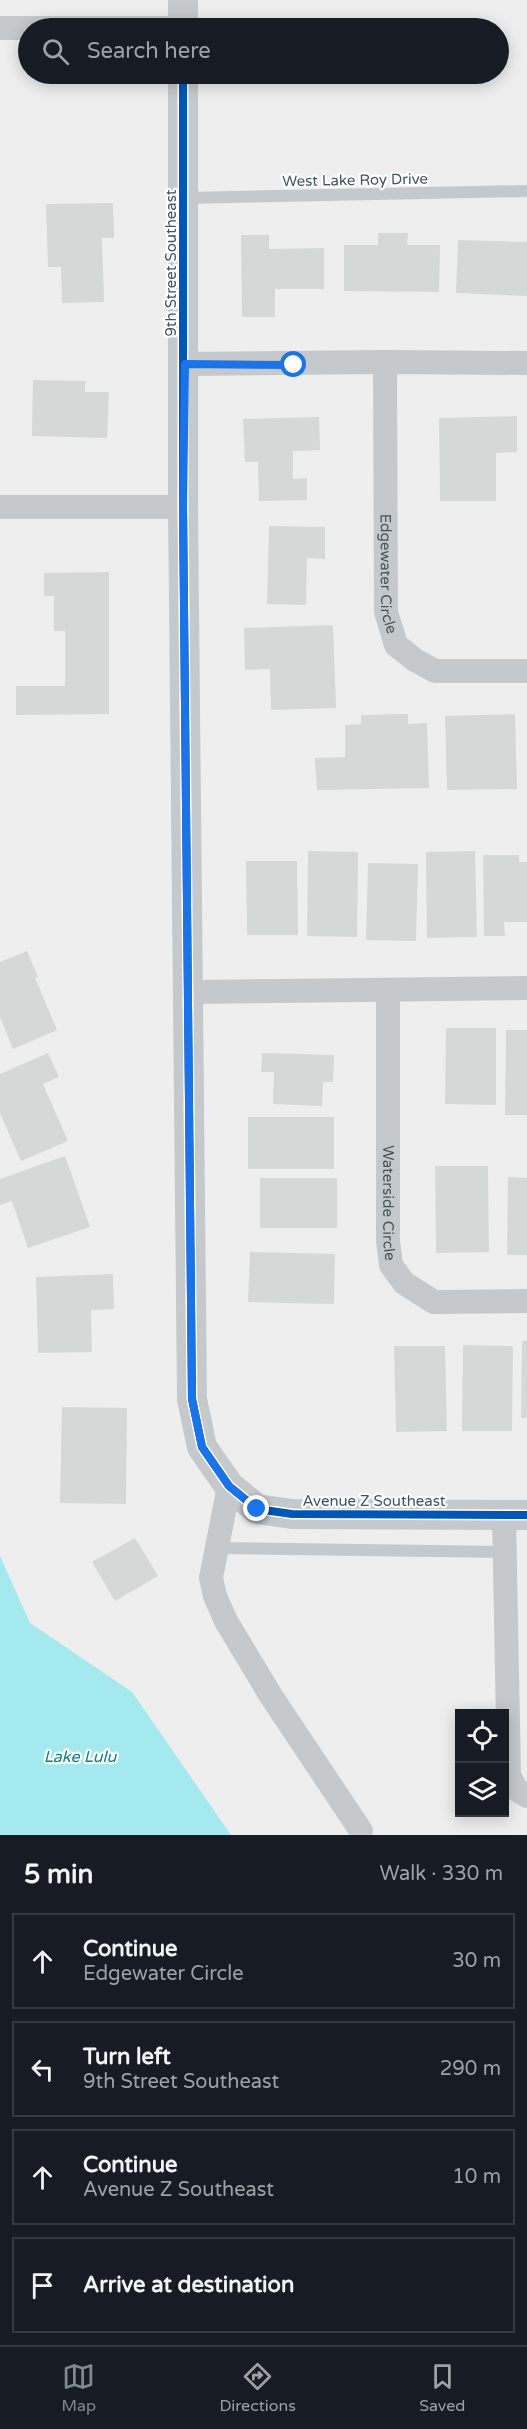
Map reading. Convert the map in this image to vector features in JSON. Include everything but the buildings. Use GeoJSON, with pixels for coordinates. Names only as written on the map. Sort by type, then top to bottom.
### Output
{"type":"FeatureCollection","features":[{"type":"Feature","properties":{"kind":"street"},"geometry":{"type":"LineString","coordinates":[[183,0],[183,18]]}},
{"type":"Feature","properties":{"kind":"street"},"geometry":{"type":"LineString","coordinates":[[0,28],[18,28]]}},
{"type":"Feature","properties":{"kind":"street","name":"9th Street Southeast"},"geometry":{"type":"LineString","coordinates":[[183,84],[185,364],[183,507],[192,1399],[202,1447],[229,1486]]}},
{"type":"Feature","properties":{"kind":"street","name":"Edgewater Circle"},"geometry":{"type":"LineString","coordinates":[[385,362],[386,612],[396,645],[415,660],[435,671],[527,671]]}},
{"type":"Feature","properties":{"kind":"street"},"geometry":{"type":"LineString","coordinates":[[185,364],[527,363]]}},
{"type":"Feature","properties":{"kind":"street"},"geometry":{"type":"LineString","coordinates":[[0,507],[183,507]]}},
{"type":"Feature","properties":{"kind":"street"},"geometry":{"type":"LineString","coordinates":[[189,992],[527,988]]}},
{"type":"Feature","properties":{"kind":"street","name":"Waterside Circle"},"geometry":{"type":"LineString","coordinates":[[388,990],[388,1241],[391,1265],[404,1283],[434,1302],[527,1301]]}},
{"type":"Feature","properties":{"kind":"street"},"geometry":{"type":"LineString","coordinates":[[229,1486],[211,1578],[226,1621],[271,1696],[361,1831]]}},
{"type":"Feature","properties":{"kind":"street","name":"Avenue Z Southeast"},"geometry":{"type":"LineString","coordinates":[[229,1486],[257,1509],[292,1514],[516,1515]]}},
{"type":"Feature","properties":{"kind":"street"},"geometry":{"type":"LineString","coordinates":[[516,1515],[505,1552],[509,1776],[517,1790],[527,1796]]}},
{"type":"Feature","properties":{"kind":"lane","name":"West Lake Roy Drive"},"geometry":{"type":"LineString","coordinates":[[184,198],[527,191]]}},
{"type":"Feature","properties":{"kind":"lane"},"geometry":{"type":"LineString","coordinates":[[217,1548],[505,1552]]}},
{"type":"Feature","properties":{"kind":"water","name":"Lake Lulu"},"geometry":{"type":"Polygon","coordinates":[[[0,1556],[30,1623],[132,1692],[231,1835],[0,1835],[0,1556]]]}},
{"type":"Feature","properties":{"kind":"cycle path"},"geometry":{"type":"LineString","coordinates":[[183,84],[183,507],[192,1399],[202,1447],[229,1486],[257,1509],[292,1514],[527,1515]]}},
{"type":"Feature","properties":{"kind":"route"},"geometry":{"type":"LineString","coordinates":[[257,1509],[229,1486],[202,1447],[192,1399],[183,507],[185,364],[294,365]]}}]}
